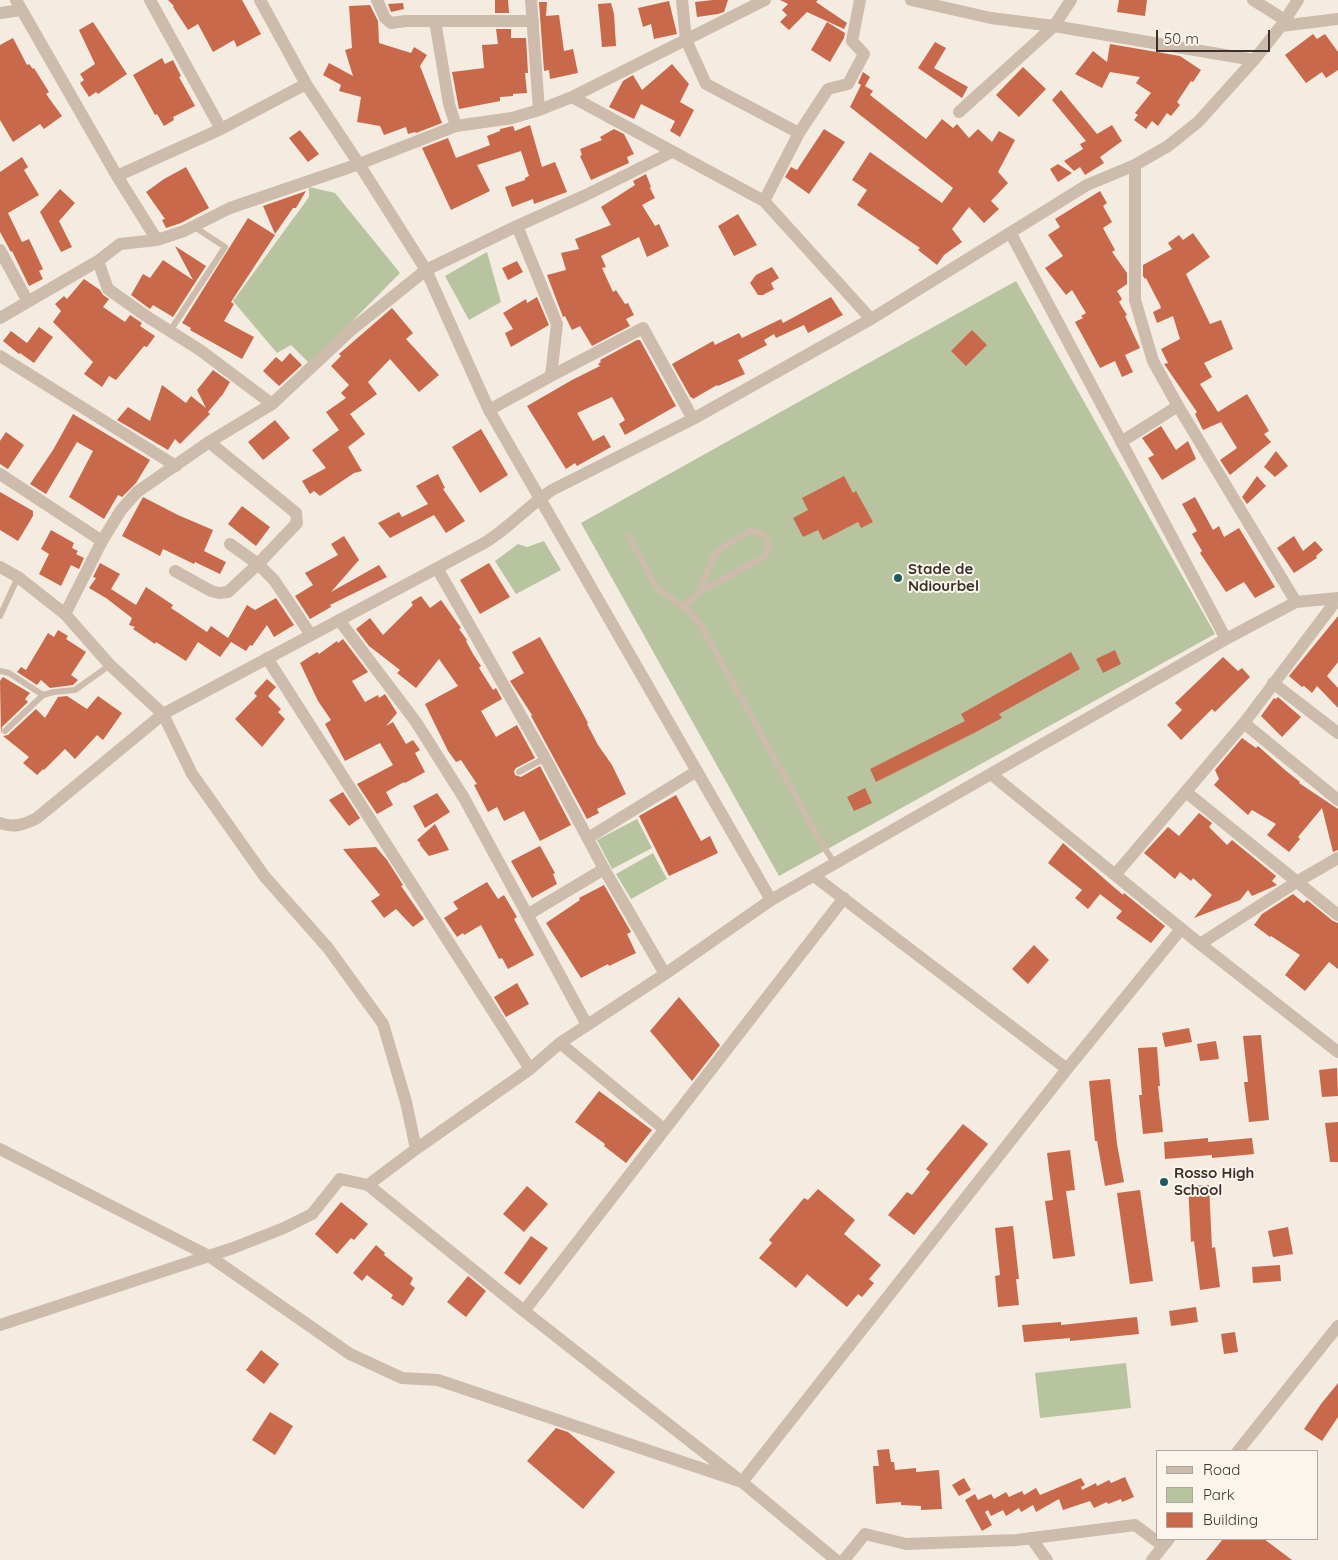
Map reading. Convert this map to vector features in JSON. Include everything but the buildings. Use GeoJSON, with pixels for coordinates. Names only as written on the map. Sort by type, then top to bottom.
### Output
{"type":"FeatureCollection","features":[{"type":"Feature","properties":{"kind":"street"},"geometry":{"type":"LineString","coordinates":[[150,0],[221,129]]}},
{"type":"Feature","properties":{"kind":"street"},"geometry":{"type":"LineString","coordinates":[[260,0],[306,84],[426,270],[489,410],[771,900]]}},
{"type":"Feature","properties":{"kind":"street"},"geometry":{"type":"LineString","coordinates":[[377,0],[385,18],[391,23],[406,21],[533,21]]}},
{"type":"Feature","properties":{"kind":"street"},"geometry":{"type":"LineString","coordinates":[[531,0],[539,110]]}},
{"type":"Feature","properties":{"kind":"street"},"geometry":{"type":"LineString","coordinates":[[682,0],[686,40],[706,84],[799,133]]}},
{"type":"Feature","properties":{"kind":"street"},"geometry":{"type":"LineString","coordinates":[[0,318],[98,261],[120,244],[157,240],[193,226],[230,208],[359,164],[456,126],[512,118],[539,110],[572,97],[765,0]]}},
{"type":"Feature","properties":{"kind":"street"},"geometry":{"type":"LineString","coordinates":[[764,201],[799,133],[828,89],[848,84],[864,54],[852,40],[860,0]]}},
{"type":"Feature","properties":{"kind":"street"},"geometry":{"type":"LineString","coordinates":[[911,0],[991,18],[1054,26],[1254,60]]}},
{"type":"Feature","properties":{"kind":"street"},"geometry":{"type":"LineString","coordinates":[[960,112],[1054,26],[1071,0]]}},
{"type":"Feature","properties":{"kind":"street"},"geometry":{"type":"LineString","coordinates":[[1253,0],[1283,23],[1338,19]]}},
{"type":"Feature","properties":{"kind":"street"},"geometry":{"type":"LineString","coordinates":[[0,823],[14,826],[26,824],[37,818],[163,714],[499,533],[539,499],[565,483],[693,419],[871,319],[1011,234],[1087,185],[1136,165],[1168,146],[1198,122],[1254,60],[1283,23],[1298,0]]}},
{"type":"Feature","properties":{"kind":"street"},"geometry":{"type":"LineString","coordinates":[[0,13],[18,5],[117,176],[157,240]]}},
{"type":"Feature","properties":{"kind":"street"},"geometry":{"type":"LineString","coordinates":[[435,21],[449,104],[456,126]]}},
{"type":"Feature","properties":{"kind":"street"},"geometry":{"type":"LineString","coordinates":[[117,176],[221,129],[306,84]]}},
{"type":"Feature","properties":{"kind":"street"},"geometry":{"type":"LineString","coordinates":[[572,97],[764,201],[871,319]]}},
{"type":"Feature","properties":{"kind":"street"},"geometry":{"type":"LineString","coordinates":[[65,614],[102,541],[121,510],[137,492],[210,442],[272,404],[350,331],[426,270],[586,195],[672,152]]}},
{"type":"Feature","properties":{"kind":"street"},"geometry":{"type":"LineString","coordinates":[[1136,165],[1135,300],[1153,361],[1296,602]]}},
{"type":"Feature","properties":{"kind":"street"},"geometry":{"type":"LineString","coordinates":[[517,226],[557,324],[551,376]]}},
{"type":"Feature","properties":{"kind":"street"},"geometry":{"type":"LineString","coordinates":[[1011,234],[1226,639]]}},
{"type":"Feature","properties":{"kind":"street"},"geometry":{"type":"LineString","coordinates":[[0,250],[28,302]]}},
{"type":"Feature","properties":{"kind":"street"},"geometry":{"type":"LineString","coordinates":[[98,261],[108,289],[200,350],[272,404]]}},
{"type":"Feature","properties":{"kind":"street"},"geometry":{"type":"LineString","coordinates":[[489,410],[643,328],[693,419]]}},
{"type":"Feature","properties":{"kind":"street"},"geometry":{"type":"LineString","coordinates":[[0,356],[176,466]]}},
{"type":"Feature","properties":{"kind":"street"},"geometry":{"type":"LineString","coordinates":[[1121,442],[1178,406]]}},
{"type":"Feature","properties":{"kind":"street"},"geometry":{"type":"LineString","coordinates":[[174,571],[211,591],[224,593],[232,590],[296,525],[298,516],[294,511],[210,442]]}},
{"type":"Feature","properties":{"kind":"street"},"geometry":{"type":"LineString","coordinates":[[0,474],[102,541]]}},
{"type":"Feature","properties":{"kind":"street"},"geometry":{"type":"LineString","coordinates":[[230,544],[258,564],[274,580],[311,635]]}},
{"type":"Feature","properties":{"kind":"street"},"geometry":{"type":"LineString","coordinates":[[0,567],[18,577],[65,614],[110,665],[163,714],[192,774],[265,877],[328,948],[382,1024],[406,1102],[416,1149]]}},
{"type":"Feature","properties":{"kind":"street"},"geometry":{"type":"LineString","coordinates":[[437,568],[545,758],[604,869],[665,974]]}},
{"type":"Feature","properties":{"kind":"street"},"geometry":{"type":"LineString","coordinates":[[368,1185],[530,1069],[560,1043],[665,974],[771,900],[1226,639],[1296,602],[1338,598],[1244,723],[1115,875]]}},
{"type":"Feature","properties":{"kind":"street"},"geometry":{"type":"LineString","coordinates":[[339,620],[416,722],[464,798],[587,1025]]}},
{"type":"Feature","properties":{"kind":"street"},"geometry":{"type":"LineString","coordinates":[[267,658],[530,1069]]}},
{"type":"Feature","properties":{"kind":"street"},"geometry":{"type":"LineString","coordinates":[[1273,683],[1338,733]]}},
{"type":"Feature","properties":{"kind":"street"},"geometry":{"type":"LineString","coordinates":[[1244,723],[1338,800]]}},
{"type":"Feature","properties":{"kind":"street"},"geometry":{"type":"LineString","coordinates":[[588,838],[697,771]]}},
{"type":"Feature","properties":{"kind":"street"},"geometry":{"type":"LineString","coordinates":[[991,774],[1181,929],[1338,1052]]}},
{"type":"Feature","properties":{"kind":"street"},"geometry":{"type":"LineString","coordinates":[[1186,792],[1338,915]]}},
{"type":"Feature","properties":{"kind":"street"},"geometry":{"type":"LineString","coordinates":[[1200,944],[1298,881],[1338,858]]}},
{"type":"Feature","properties":{"kind":"street"},"geometry":{"type":"LineString","coordinates":[[527,915],[604,869]]}},
{"type":"Feature","properties":{"kind":"street"},"geometry":{"type":"LineString","coordinates":[[814,876],[1067,1069]]}},
{"type":"Feature","properties":{"kind":"street"},"geometry":{"type":"LineString","coordinates":[[524,1311],[844,898]]}},
{"type":"Feature","properties":{"kind":"street"},"geometry":{"type":"LineString","coordinates":[[742,1482],[1067,1069],[1181,929]]}},
{"type":"Feature","properties":{"kind":"street"},"geometry":{"type":"LineString","coordinates":[[560,1043],[664,1129]]}},
{"type":"Feature","properties":{"kind":"street"},"geometry":{"type":"LineString","coordinates":[[0,1149],[209,1256],[350,1354],[402,1378],[438,1380],[742,1482]]}},
{"type":"Feature","properties":{"kind":"street"},"geometry":{"type":"LineString","coordinates":[[0,1325],[209,1256],[284,1228],[312,1214],[340,1179],[368,1185],[524,1311],[742,1482],[836,1560]]}},
{"type":"Feature","properties":{"kind":"street"},"geometry":{"type":"LineString","coordinates":[[1239,1450],[1338,1326]]}},
{"type":"Feature","properties":{"kind":"street"},"geometry":{"type":"LineString","coordinates":[[844,1560],[865,1534],[906,1544],[1031,1538],[1135,1525],[1156,1537]]}},
{"type":"Feature","properties":{"kind":"street"},"geometry":{"type":"LineString","coordinates":[[1031,1538],[1047,1560]]}},
{"type":"Feature","properties":{"kind":"street"},"geometry":{"type":"LineString","coordinates":[[1152,1560],[1166,1542]]}},
{"type":"Feature","properties":{"kind":"lane"},"geometry":{"type":"LineString","coordinates":[[170,331],[224,246],[193,226]]}},
{"type":"Feature","properties":{"kind":"lane"},"geometry":{"type":"LineString","coordinates":[[684,607],[699,592],[764,557],[768,552],[769,545],[763,534],[757,531],[750,531],[718,551],[711,560],[699,592]]}},
{"type":"Feature","properties":{"kind":"lane"},"geometry":{"type":"LineString","coordinates":[[628,536],[658,588],[684,607],[700,624],[822,844],[835,864]]}},
{"type":"Feature","properties":{"kind":"lane"},"geometry":{"type":"LineString","coordinates":[[0,616],[18,577]]}},
{"type":"Feature","properties":{"kind":"lane"},"geometry":{"type":"LineString","coordinates":[[6,731],[43,695],[75,690],[110,665]]}},
{"type":"Feature","properties":{"kind":"lane"},"geometry":{"type":"LineString","coordinates":[[0,671],[9,672],[43,695]]}},
{"type":"Feature","properties":{"kind":"lane"},"geometry":{"type":"LineString","coordinates":[[519,772],[545,758]]}},
{"type":"Feature","properties":{"kind":"green space"},"geometry":{"type":"Polygon","coordinates":[[[309,187],[335,193],[400,273],[310,364],[291,345],[277,353],[233,301],[309,197],[309,187]]]}},
{"type":"Feature","properties":{"kind":"green space"},"geometry":{"type":"Polygon","coordinates":[[[487,252],[501,302],[469,320],[445,276],[487,252]]]}},
{"type":"Feature","properties":{"kind":"green space","name":"Stade de Ndiourbel"},"geometry":{"type":"Polygon","coordinates":[[[1016,281],[1215,634],[779,876],[581,523],[1016,281]]]}},
{"type":"Feature","properties":{"kind":"green space"},"geometry":{"type":"Polygon","coordinates":[[[544,541],[561,570],[516,594],[495,561],[518,544],[527,547],[544,541]]]}},
{"type":"Feature","properties":{"kind":"green space"},"geometry":{"type":"Polygon","coordinates":[[[637,819],[652,848],[612,869],[597,840],[637,819]]]}},
{"type":"Feature","properties":{"kind":"green space"},"geometry":{"type":"Polygon","coordinates":[[[653,853],[667,879],[631,899],[616,874],[653,853]]]}},
{"type":"Feature","properties":{"kind":"green space"},"geometry":{"type":"Polygon","coordinates":[[[1126,1363],[1131,1408],[1040,1418],[1035,1373],[1126,1363]]]}},
{"type":"Feature","properties":{"kind":"place","name":"Stade de Ndiourbel"},"geometry":{"type":"Point","coordinates":[898,578]}},
{"type":"Feature","properties":{"kind":"place","name":"Rosso High School"},"geometry":{"type":"Point","coordinates":[1164,1182]}}]}
